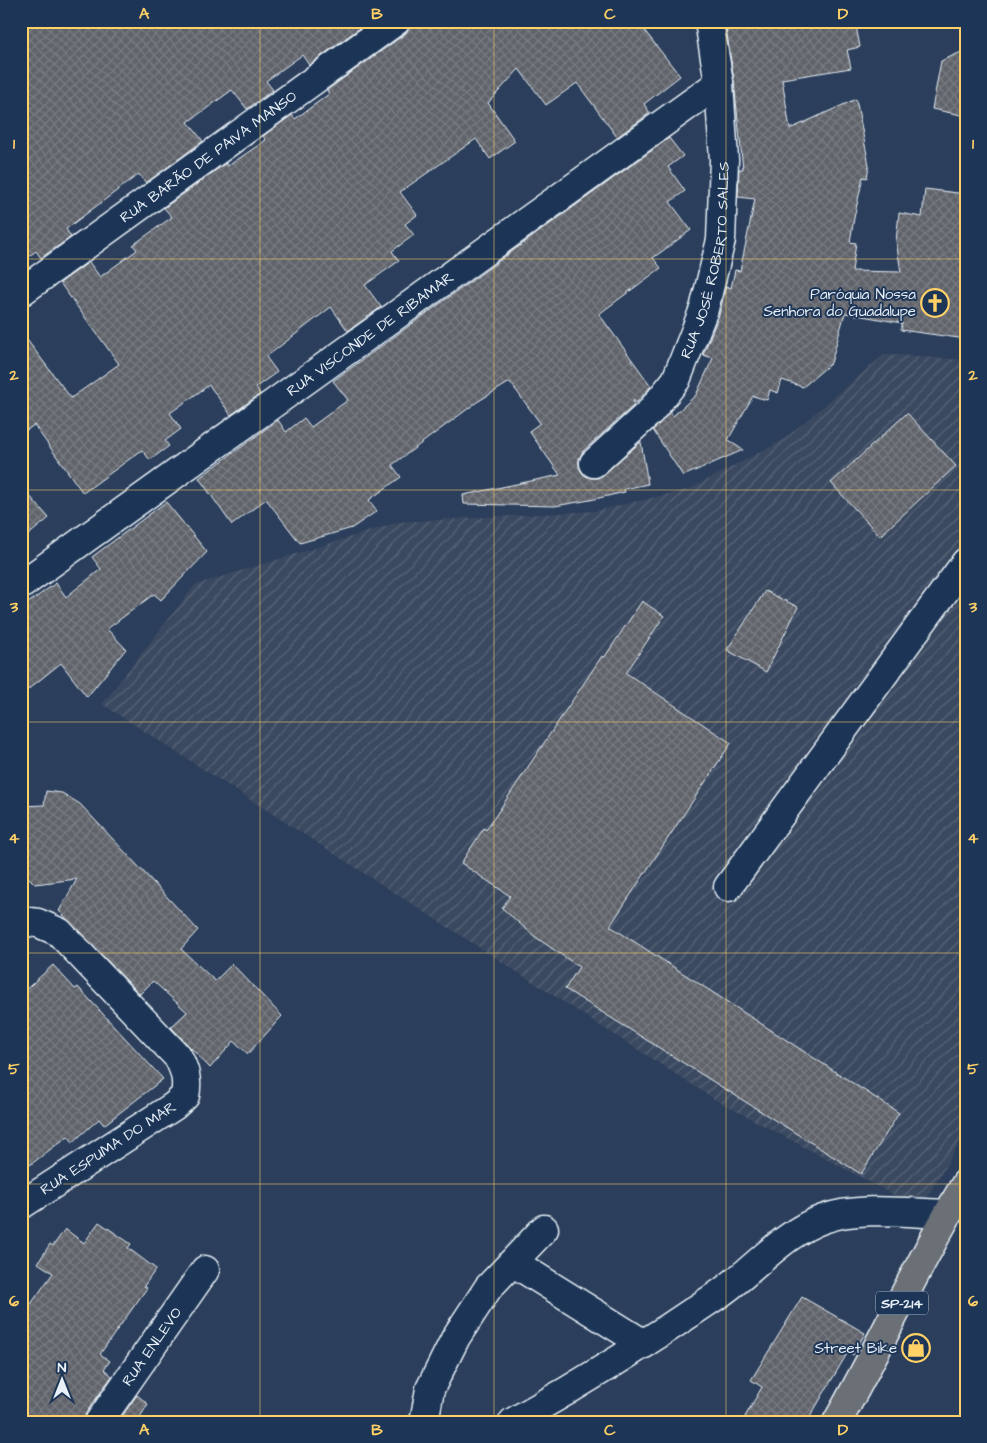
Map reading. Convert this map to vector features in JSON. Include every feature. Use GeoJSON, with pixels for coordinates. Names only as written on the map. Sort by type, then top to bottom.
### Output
{"type":"FeatureCollection","features":[{"type":"Feature","properties":{"kind":"main road","name":"SP-214"},"geometry":{"type":"LineString","coordinates":[[837,1422],[877,1351],[947,1214],[966,1183]]}},
{"type":"Feature","properties":{"kind":"street","name":"RUA BARÃO DE PAIVA MANSO"},"geometry":{"type":"LineString","coordinates":[[21,292],[396,21]]}},
{"type":"Feature","properties":{"kind":"street","name":"RUA JOSÉ ROBERTO SALES"},"geometry":{"type":"LineString","coordinates":[[594,463],[650,412],[676,380],[704,309],[721,240],[724,160],[719,83],[709,21]]}},
{"type":"Feature","properties":{"kind":"street","name":"RUA VISCONDE DE RIBAMAR"},"geometry":{"type":"LineString","coordinates":[[21,586],[719,83]]}},
{"type":"Feature","properties":{"kind":"street"},"geometry":{"type":"LineString","coordinates":[[728,887],[966,562]]}},
{"type":"Feature","properties":{"kind":"street","name":"RUA ESPUMA DO MAR"},"geometry":{"type":"LineString","coordinates":[[21,921],[38,923],[59,932],[178,1057],[185,1070],[185,1096],[174,1106],[21,1205]]}},
{"type":"Feature","properties":{"kind":"street"},"geometry":{"type":"LineString","coordinates":[[513,1422],[602,1372],[721,1293],[793,1236],[822,1219],[854,1212],[947,1214]]}},
{"type":"Feature","properties":{"kind":"street"},"geometry":{"type":"LineString","coordinates":[[424,1422],[430,1389],[456,1337],[488,1288],[514,1263],[544,1229]]}},
{"type":"Feature","properties":{"kind":"street"},"geometry":{"type":"LineString","coordinates":[[514,1263],[644,1344]]}},
{"type":"Feature","properties":{"kind":"street","name":"RUA ENLEVO"},"geometry":{"type":"LineString","coordinates":[[99,1422],[205,1270]]}},
{"type":"Feature","properties":{"kind":"shaded area"},"geometry":{"type":"Polygon","coordinates":[[[885,354],[966,360],[966,1132],[920,1209],[714,1099],[102,704],[195,585],[399,522],[595,511],[690,489],[783,440],[885,354]]]}},
{"type":"Feature","properties":{"kind":"building"},"geometry":{"type":"Polygon","coordinates":[[[21,21],[369,21],[309,65],[302,55],[266,81],[273,90],[247,109],[232,90],[188,122],[203,141],[146,183],[139,174],[66,229],[71,237],[41,258],[36,251],[21,262],[21,21]]]}},
{"type":"Feature","properties":{"kind":"building"},"geometry":{"type":"Polygon","coordinates":[[[411,21],[637,21],[680,76],[644,104],[650,113],[617,137],[577,83],[546,105],[519,69],[488,103],[515,141],[490,159],[476,139],[400,192],[417,215],[405,224],[414,235],[392,251],[399,261],[365,285],[381,307],[348,331],[331,307],[266,357],[277,372],[256,387],[260,394],[231,415],[209,385],[170,413],[181,429],[165,441],[169,446],[150,460],[142,450],[83,493],[34,425],[21,434],[21,332],[71,398],[119,364],[60,283],[89,262],[100,277],[137,250],[133,245],[172,217],[164,208],[226,163],[228,166],[266,140],[263,136],[292,115],[295,119],[329,94],[327,90],[405,34],[411,21]]]}},
{"type":"Feature","properties":{"kind":"building"},"geometry":{"type":"Polygon","coordinates":[[[725,21],[840,21],[841,29],[856,26],[860,47],[847,50],[851,68],[782,79],[790,129],[856,99],[869,165],[867,178],[863,177],[850,242],[856,243],[852,271],[901,272],[896,241],[899,213],[922,217],[925,189],[966,194],[966,339],[901,330],[902,323],[845,313],[831,363],[803,387],[782,380],[778,393],[770,390],[767,400],[753,396],[728,440],[743,450],[683,476],[653,430],[670,412],[673,416],[696,395],[713,358],[703,355],[719,315],[726,286],[731,288],[735,270],[740,271],[755,199],[738,197],[739,169],[743,169],[734,81],[725,21]]]}},
{"type":"Feature","properties":{"kind":"building"},"geometry":{"type":"Polygon","coordinates":[[[966,50],[966,116],[932,109],[941,61],[966,50]]]}},
{"type":"Feature","properties":{"kind":"building"},"geometry":{"type":"Polygon","coordinates":[[[669,138],[683,156],[668,167],[685,191],[670,202],[691,230],[653,258],[661,268],[599,314],[651,386],[636,403],[633,399],[634,405],[583,451],[579,459],[579,467],[583,474],[590,478],[598,478],[641,442],[648,484],[624,489],[625,492],[555,506],[464,504],[463,495],[560,475],[529,431],[540,423],[510,382],[477,402],[392,465],[401,477],[369,500],[377,511],[352,528],[300,543],[266,499],[232,525],[199,478],[278,420],[286,432],[304,418],[311,427],[348,400],[333,381],[669,138]]]}},
{"type":"Feature","properties":{"kind":"building"},"geometry":{"type":"Polygon","coordinates":[[[907,413],[956,466],[880,536],[831,483],[907,413]]]}},
{"type":"Feature","properties":{"kind":"building"},"geometry":{"type":"Polygon","coordinates":[[[21,486],[49,518],[21,541],[21,486]]]}},
{"type":"Feature","properties":{"kind":"building"},"geometry":{"type":"Polygon","coordinates":[[[166,502],[207,552],[161,600],[154,594],[107,629],[126,649],[87,697],[61,663],[21,695],[21,608],[56,583],[66,597],[101,569],[92,557],[166,502]]]}},
{"type":"Feature","properties":{"kind":"building"},"geometry":{"type":"Polygon","coordinates":[[[765,591],[798,607],[766,672],[727,650],[765,591]]]}},
{"type":"Feature","properties":{"kind":"building"},"geometry":{"type":"Polygon","coordinates":[[[642,601],[664,616],[626,673],[731,743],[610,926],[899,1113],[861,1174],[565,989],[579,967],[534,936],[502,908],[510,896],[461,863],[484,828],[486,830],[602,656],[604,658],[642,601]]]}},
{"type":"Feature","properties":{"kind":"building"},"geometry":{"type":"Polygon","coordinates":[[[46,791],[62,793],[80,804],[198,930],[181,949],[215,981],[232,964],[282,1016],[248,1054],[234,1041],[210,1068],[171,1027],[187,1012],[153,981],[140,994],[59,911],[77,879],[35,884],[21,870],[21,806],[44,805],[46,791]]]}},
{"type":"Feature","properties":{"kind":"building"},"geometry":{"type":"Polygon","coordinates":[[[53,965],[75,989],[78,987],[163,1079],[104,1125],[99,1119],[73,1142],[68,1136],[30,1165],[21,1154],[21,994],[53,965]]]}},
{"type":"Feature","properties":{"kind":"building"},"geometry":{"type":"Polygon","coordinates":[[[99,1222],[131,1244],[128,1248],[156,1269],[144,1286],[147,1288],[100,1354],[110,1361],[104,1369],[112,1376],[86,1413],[84,1422],[21,1422],[21,1318],[53,1273],[38,1263],[50,1244],[53,1246],[65,1229],[84,1243],[99,1222]]]}},
{"type":"Feature","properties":{"kind":"building"},"geometry":{"type":"Polygon","coordinates":[[[802,1297],[865,1333],[853,1355],[848,1352],[807,1422],[742,1422],[762,1387],[751,1380],[802,1297]]]}},
{"type":"Feature","properties":{"kind":"building"},"geometry":{"type":"Polygon","coordinates":[[[137,1395],[148,1404],[137,1422],[118,1422],[137,1395]]]}},
{"type":"Feature","properties":{"kind":"place","name":"Paróquia Nossa Senhora do Guadalupe"},"geometry":{"type":"Point","coordinates":[935,303]}},
{"type":"Feature","properties":{"kind":"place","name":"Street Bike"},"geometry":{"type":"Point","coordinates":[916,1348]}}]}
